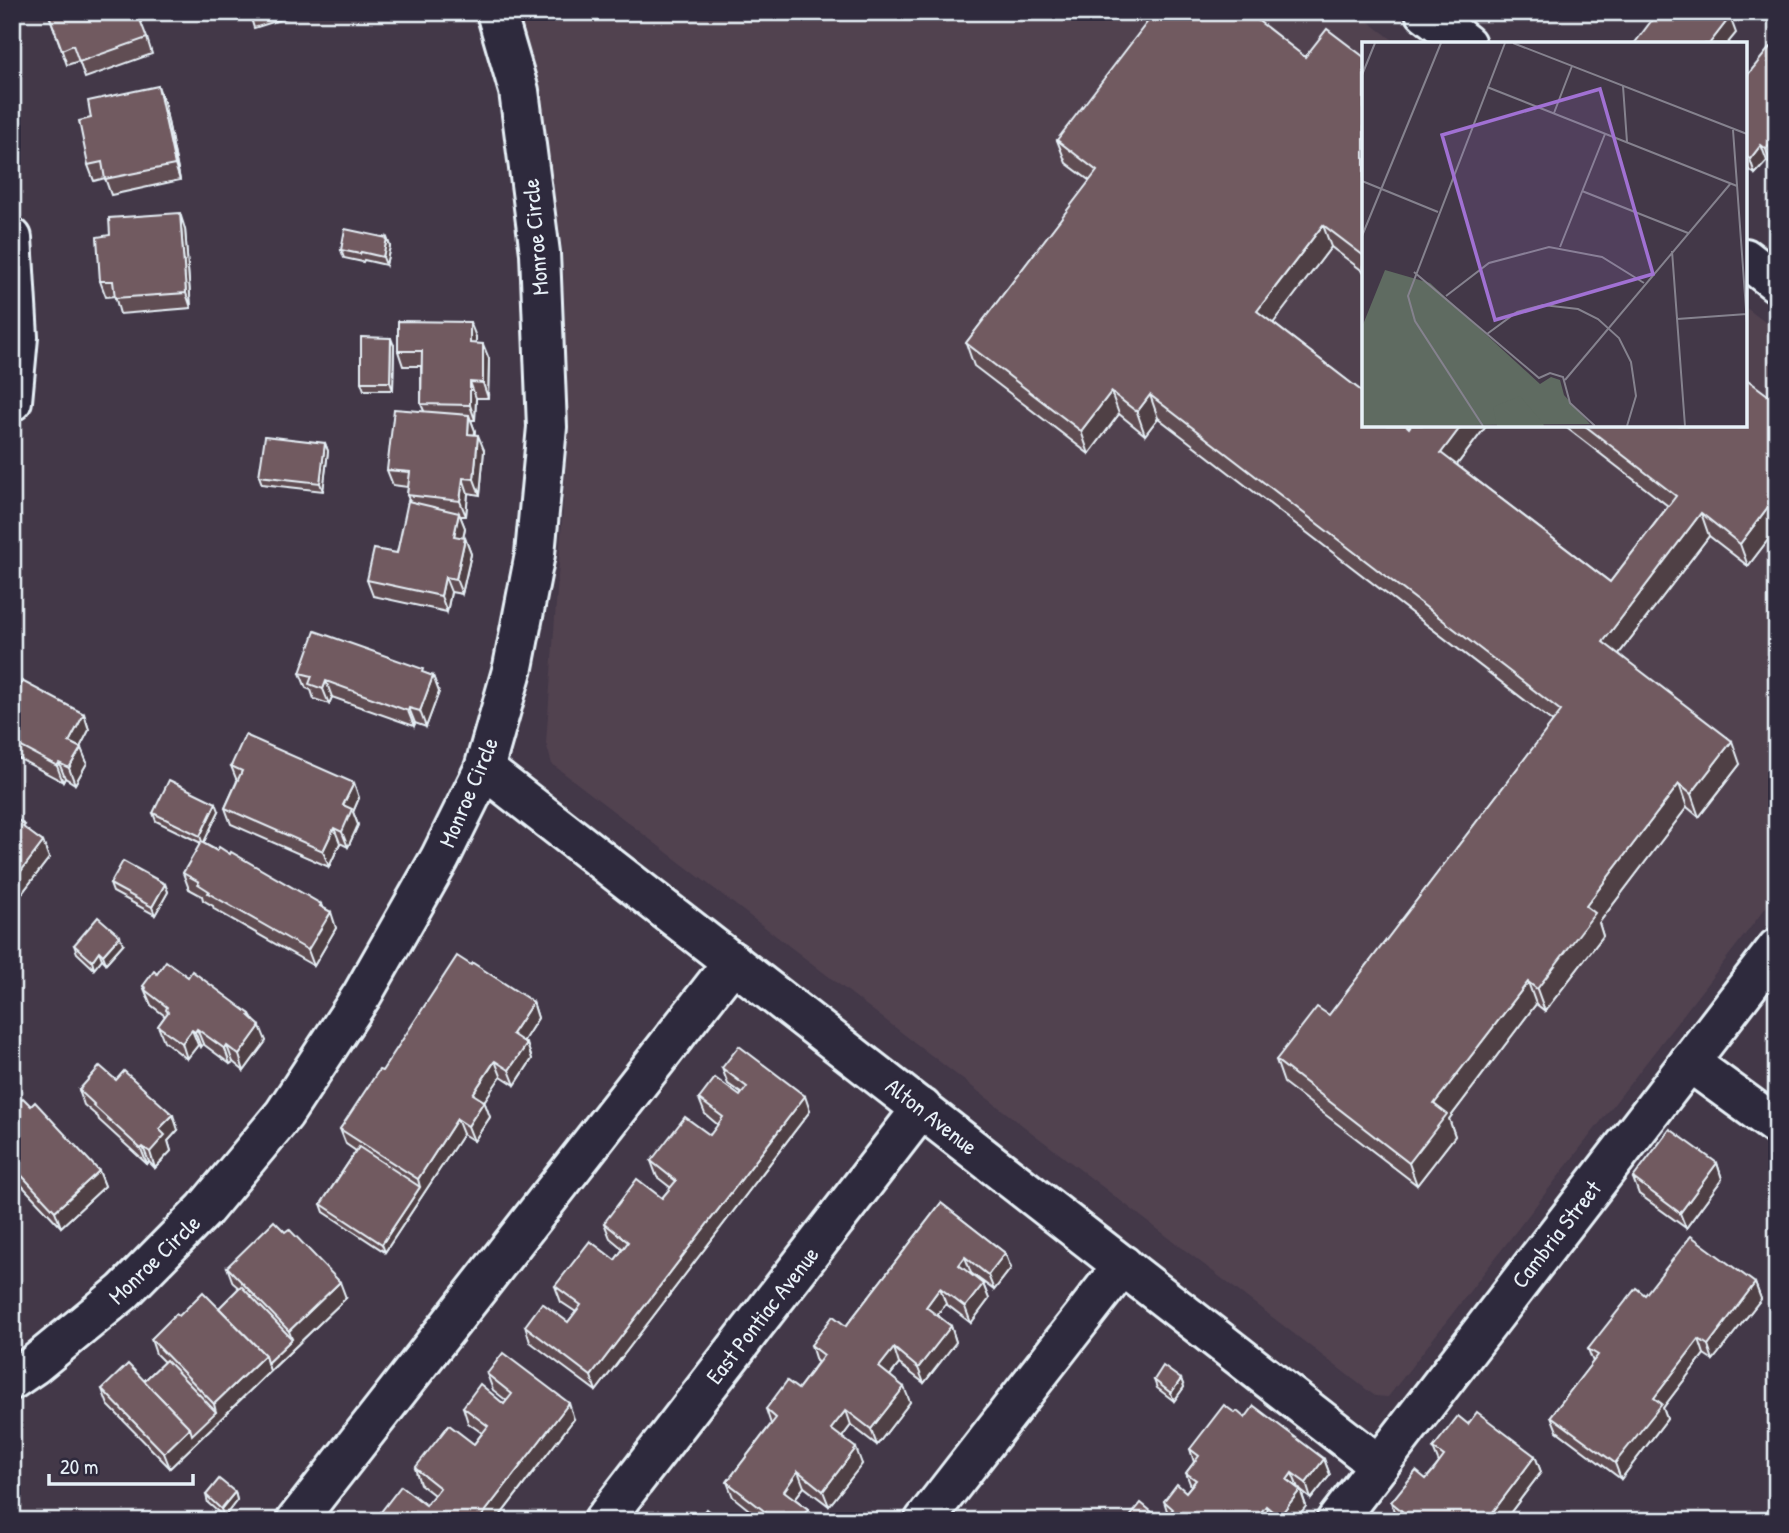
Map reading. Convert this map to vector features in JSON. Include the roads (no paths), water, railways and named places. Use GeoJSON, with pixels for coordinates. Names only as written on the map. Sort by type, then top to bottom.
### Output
{"type":"FeatureCollection","features":[{"type":"Feature","properties":{"kind":"street","name":"Monroe Circle"},"geometry":{"type":"LineString","coordinates":[[12,1380],[34,1366],[123,1292],[205,1209],[284,1114],[362,995],[440,858],[484,768],[513,667],[535,554],[547,427],[540,253],[519,92],[496,12]]}},
{"type":"Feature","properties":{"kind":"street"},"geometry":{"type":"LineString","coordinates":[[1425,12],[1463,42]]}},
{"type":"Feature","properties":{"kind":"street"},"geometry":{"type":"LineString","coordinates":[[12,238],[18,337],[12,401]]}},
{"type":"Feature","properties":{"kind":"street"},"geometry":{"type":"LineString","coordinates":[[1747,260],[1777,283]]}},
{"type":"Feature","properties":{"kind":"street","name":"Alton Avenue"},"geometry":{"type":"LineString","coordinates":[[484,768],[1379,1465]]}},
{"type":"Feature","properties":{"kind":"street","name":"Cambria Street"},"geometry":{"type":"LineString","coordinates":[[1336,1521],[1777,948]]}},
{"type":"Feature","properties":{"kind":"street"},"geometry":{"type":"LineString","coordinates":[[296,1521],[733,962]]}},
{"type":"Feature","properties":{"kind":"street"},"geometry":{"type":"LineString","coordinates":[[1689,1062],[1777,1126]]}},
{"type":"Feature","properties":{"kind":"street","name":"East Pontiac Avenue"},"geometry":{"type":"LineString","coordinates":[[603,1521],[922,1108]]}},
{"type":"Feature","properties":{"kind":"street"},"geometry":{"type":"LineString","coordinates":[[924,1521],[1123,1265]]}}]}
